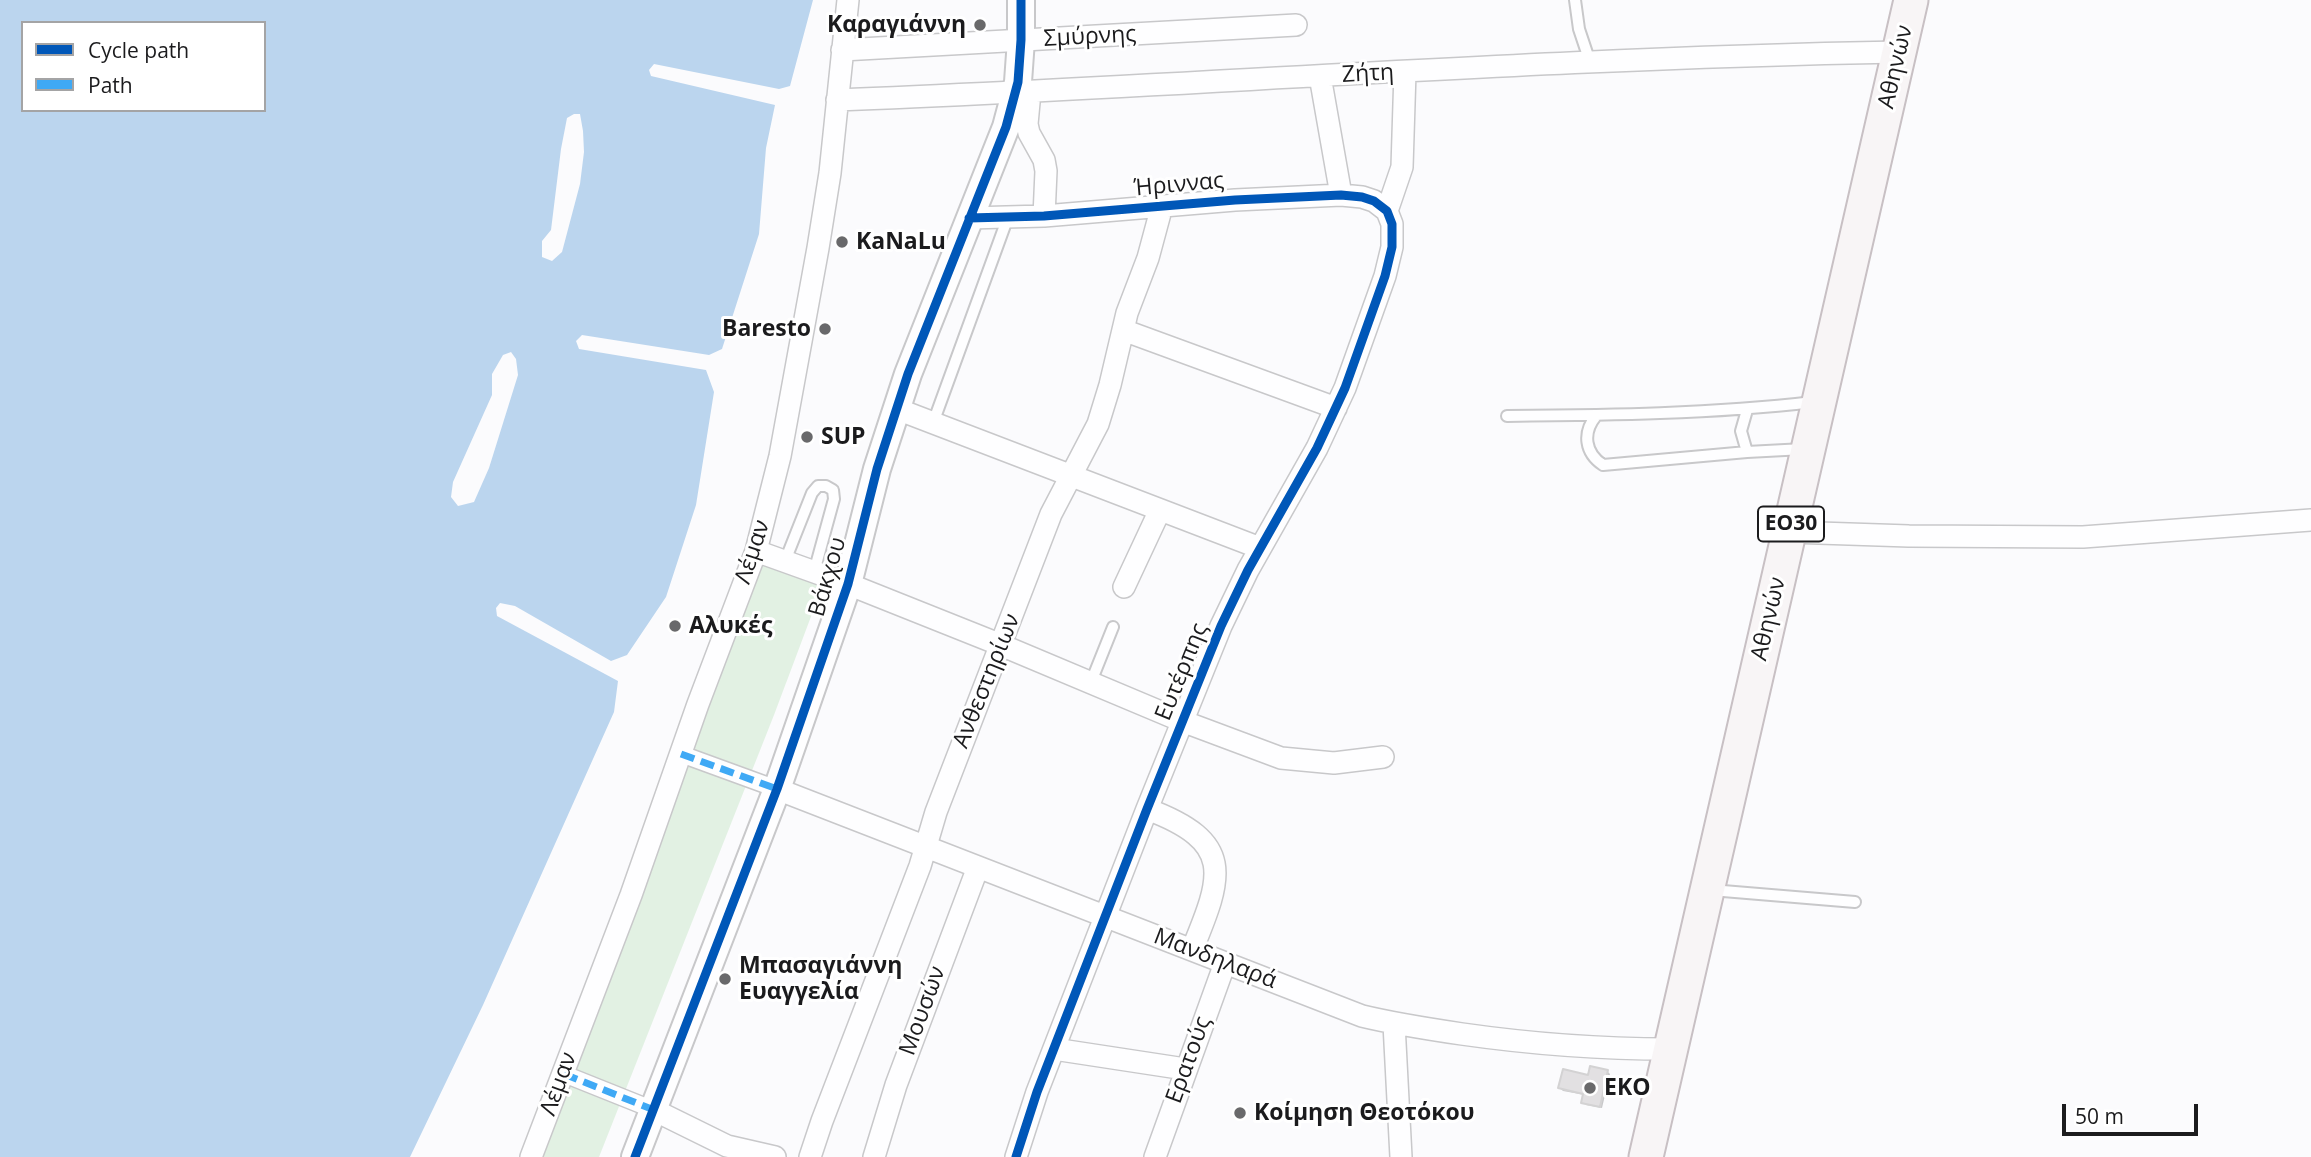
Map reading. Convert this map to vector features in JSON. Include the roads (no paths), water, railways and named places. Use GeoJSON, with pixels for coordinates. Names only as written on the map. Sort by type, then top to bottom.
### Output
{"type":"FeatureCollection","features":[{"type":"Feature","properties":{"kind":"main road","name":"Αθηνών"},"geometry":{"type":"LineString","coordinates":[[1646,1157],[1911,0]]}},
{"type":"Feature","properties":{"kind":"street","name":"Λέμαν"},"geometry":{"type":"LineString","coordinates":[[531,1157],[756,551],[780,456],[818,248],[830,173],[848,0]]}},
{"type":"Feature","properties":{"kind":"street","name":"Βάκχου"},"geometry":{"type":"LineString","coordinates":[[635,1157],[777,789],[848,584],[877,469],[908,374],[1006,127],[1023,92],[1021,0]]}},
{"type":"Feature","properties":{"kind":"street","name":"Σμύρνης"},"geometry":{"type":"LineString","coordinates":[[842,50],[1296,25]]}},
{"type":"Feature","properties":{"kind":"street","name":"Ζήτη"},"geometry":{"type":"LineString","coordinates":[[837,100],[1590,62],[1899,52]]}},
{"type":"Feature","properties":{"kind":"street"},"geometry":{"type":"LineString","coordinates":[[1387,211],[1402,167],[1405,72]]}},
{"type":"Feature","properties":{"kind":"street"},"geometry":{"type":"LineString","coordinates":[[1320,76],[1341,195]]}},
{"type":"Feature","properties":{"kind":"street"},"geometry":{"type":"LineString","coordinates":[[1023,92],[1029,133],[1044,160],[1046,171],[1044,216]]}},
{"type":"Feature","properties":{"kind":"street","name":"Ήριννας"},"geometry":{"type":"LineString","coordinates":[[970,218],[1044,216],[1235,200],[1341,195],[1368,198],[1387,211]]}},
{"type":"Feature","properties":{"kind":"street","name":"Ανθεστηρίων"},"geometry":{"type":"LineString","coordinates":[[810,1157],[926,847],[936,812],[1051,514],[1098,424],[1123,330],[1163,206]]}},
{"type":"Feature","properties":{"kind":"street","name":"Ευτέρπης"},"geometry":{"type":"LineString","coordinates":[[1016,1157],[1030,1111],[1105,916],[1221,626],[1260,548],[1306,469],[1348,381],[1385,276],[1393,232],[1387,211]]}},
{"type":"Feature","properties":{"kind":"street"},"geometry":{"type":"LineString","coordinates":[[1123,330],[1336,408]]}},
{"type":"Feature","properties":{"kind":"street"},"geometry":{"type":"LineString","coordinates":[[897,409],[1260,548]]}},
{"type":"Feature","properties":{"kind":"street"},"geometry":{"type":"LineString","coordinates":[[1124,587],[1160,510]]}},
{"type":"Feature","properties":{"kind":"street"},"geometry":{"type":"LineString","coordinates":[[1789,532],[2082,537],[2311,520]]}},
{"type":"Feature","properties":{"kind":"street"},"geometry":{"type":"LineString","coordinates":[[756,551],[848,584],[1001,645],[1182,722],[1291,760],[1334,763],[1383,757]]}},
{"type":"Feature","properties":{"kind":"street"},"geometry":{"type":"LineString","coordinates":[[681,754],[777,789]]}},
{"type":"Feature","properties":{"kind":"street","name":"Μανδηλαρά"},"geometry":{"type":"LineString","coordinates":[[777,789],[1347,1010],[1394,1024],[1568,1046],[1670,1049]]}},
{"type":"Feature","properties":{"kind":"street"},"geometry":{"type":"LineString","coordinates":[[1147,809],[1189,828],[1198,835],[1212,856],[1215,883],[1212,900],[1192,950]]}},
{"type":"Feature","properties":{"kind":"street","name":"Μουσών"},"geometry":{"type":"LineString","coordinates":[[874,1157],[896,1085],[978,867]]}},
{"type":"Feature","properties":{"kind":"street","name":"Ερατούς"},"geometry":{"type":"LineString","coordinates":[[1155,1157],[1225,963]]}},
{"type":"Feature","properties":{"kind":"street"},"geometry":{"type":"LineString","coordinates":[[1394,1024],[1401,1157]]}},
{"type":"Feature","properties":{"kind":"street"},"geometry":{"type":"LineString","coordinates":[[1054,1049],[1185,1069]]}},
{"type":"Feature","properties":{"kind":"street"},"geometry":{"type":"LineString","coordinates":[[564,1073],[654,1111],[727,1146],[770,1157]]}},
{"type":"Feature","properties":{"kind":"lane"},"geometry":{"type":"LineString","coordinates":[[1575,0],[1579,29],[1590,62]]}},
{"type":"Feature","properties":{"kind":"lane"},"geometry":{"type":"LineString","coordinates":[[933,423],[1008,217]]}},
{"type":"Feature","properties":{"kind":"lane"},"geometry":{"type":"LineString","coordinates":[[1507,416],[1596,416],[1747,410],[1819,401]]}},
{"type":"Feature","properties":{"kind":"lane"},"geometry":{"type":"LineString","coordinates":[[1747,410],[1741,431],[1747,452]]}},
{"type":"Feature","properties":{"kind":"lane"},"geometry":{"type":"LineString","coordinates":[[1596,416],[1588,429],[1587,444],[1592,456],[1603,465],[1808,449]]}},
{"type":"Feature","properties":{"kind":"lane"},"geometry":{"type":"LineString","coordinates":[[785,561],[813,494],[818,486],[826,486],[833,490],[834,499],[814,572]]}},
{"type":"Feature","properties":{"kind":"lane"},"geometry":{"type":"LineString","coordinates":[[1091,682],[1112,627]]}},
{"type":"Feature","properties":{"kind":"lane"},"geometry":{"type":"LineString","coordinates":[[1707,890],[1855,902]]}},
{"type":"Feature","properties":{"kind":"water"},"geometry":{"type":"Polygon","coordinates":[[[0,0],[813,0],[790,86],[779,89],[654,64],[649,70],[651,76],[775,105],[766,148],[759,234],[722,349],[709,355],[582,335],[576,341],[579,349],[706,370],[714,392],[696,505],[666,597],[627,655],[611,661],[515,606],[500,603],[496,608],[497,616],[618,681],[614,712],[483,1005],[410,1157],[0,1157],[0,0]]]}},
{"type":"Feature","properties":{"kind":"place","name":"Καραγιάννη"},"geometry":{"type":"Point","coordinates":[980,25]}},
{"type":"Feature","properties":{"kind":"place","name":"KaNaLu"},"geometry":{"type":"Point","coordinates":[842,242]}},
{"type":"Feature","properties":{"kind":"place","name":"Baresto"},"geometry":{"type":"Point","coordinates":[825,329]}},
{"type":"Feature","properties":{"kind":"place","name":"SUP"},"geometry":{"type":"Point","coordinates":[807,437]}},
{"type":"Feature","properties":{"kind":"place","name":"Αλυκές"},"geometry":{"type":"Point","coordinates":[675,626]}},
{"type":"Feature","properties":{"kind":"place","name":"Μπασαγιάννη Ευαγγελία"},"geometry":{"type":"Point","coordinates":[725,979]}},
{"type":"Feature","properties":{"kind":"place","name":"EKO"},"geometry":{"type":"Point","coordinates":[1590,1088]}},
{"type":"Feature","properties":{"kind":"place","name":"Κοίμηση Θεοτόκου"},"geometry":{"type":"Point","coordinates":[1240,1113]}}]}
